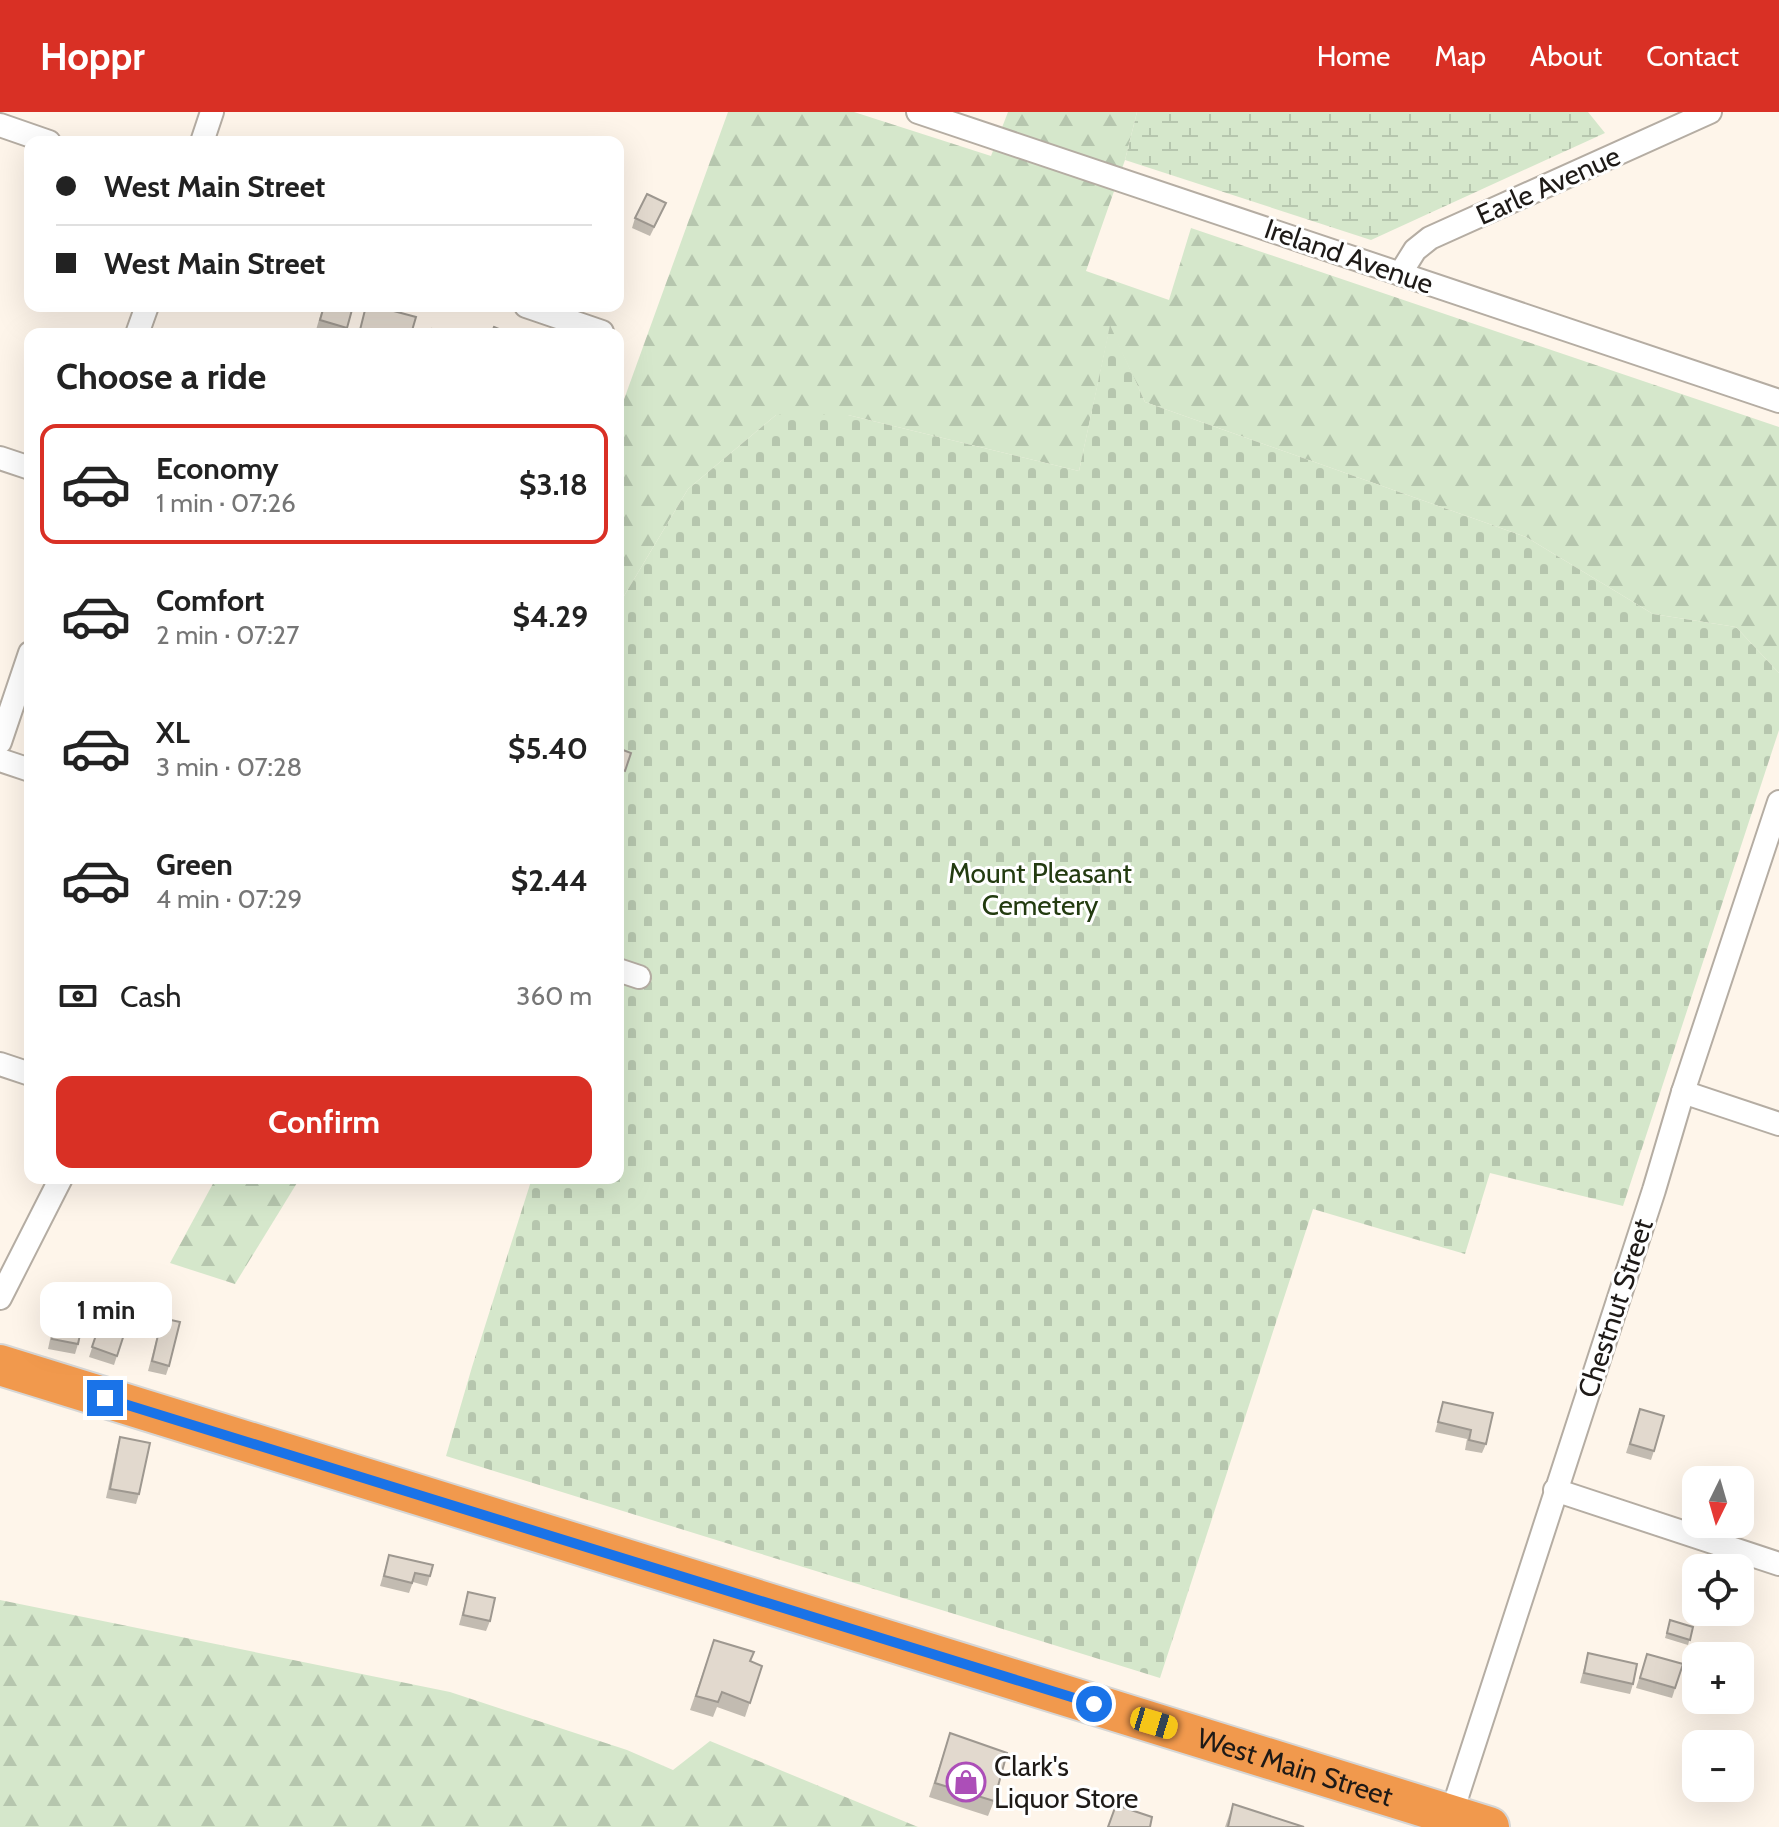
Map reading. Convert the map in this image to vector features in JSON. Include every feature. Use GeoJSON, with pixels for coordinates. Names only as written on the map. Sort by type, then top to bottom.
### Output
{"type":"FeatureCollection","features":[{"type":"Feature","properties":{"kind":"highway","name":"West Main Street"},"geometry":{"type":"LineString","coordinates":[[0,1365],[1489,1827]]}},
{"type":"Feature","properties":{"kind":"street"},"geometry":{"type":"LineString","coordinates":[[204,136],[212,112]]}},
{"type":"Feature","properties":{"kind":"street","name":"Ireland Avenue"},"geometry":{"type":"LineString","coordinates":[[918,112],[1779,401]]}},
{"type":"Feature","properties":{"kind":"street","name":"Earle Avenue"},"geometry":{"type":"LineString","coordinates":[[1400,274],[1415,250],[1430,238],[1710,112]]}},
{"type":"Feature","properties":{"kind":"street"},"geometry":{"type":"LineString","coordinates":[[0,125],[32,136]]}},
{"type":"Feature","properties":{"kind":"street"},"geometry":{"type":"LineString","coordinates":[[544,312],[590,328]]}},
{"type":"Feature","properties":{"kind":"street"},"geometry":{"type":"LineString","coordinates":[[0,458],[24,466]]}},
{"type":"Feature","properties":{"kind":"street"},"geometry":{"type":"LineString","coordinates":[[0,742],[24,671]]}},
{"type":"Feature","properties":{"kind":"street"},"geometry":{"type":"LineString","coordinates":[[0,760],[24,768]]}},
{"type":"Feature","properties":{"kind":"street","name":"Chestnut Street"},"geometry":{"type":"LineString","coordinates":[[1451,1815],[1779,802]]}},
{"type":"Feature","properties":{"kind":"street"},"geometry":{"type":"LineString","coordinates":[[0,1064],[24,1072]]}},
{"type":"Feature","properties":{"kind":"street"},"geometry":{"type":"LineString","coordinates":[[1683,1092],[1779,1124]]}},
{"type":"Feature","properties":{"kind":"street"},"geometry":{"type":"LineString","coordinates":[[0,1298],[58,1184]]}},
{"type":"Feature","properties":{"kind":"street"},"geometry":{"type":"LineString","coordinates":[[1555,1490],[1779,1564]]}},
{"type":"Feature","properties":{"kind":"green space"},"geometry":{"type":"Polygon","coordinates":[[[728,112],[854,112],[991,156],[1008,112],[1137,112],[1125,160],[1086,271],[1169,300],[1191,228],[1779,427],[1779,673],[1736,627],[1653,614],[1526,537],[1145,402],[1110,327],[1079,471],[848,415],[776,415],[688,489],[624,596],[624,399],[728,112]]]}},
{"type":"Feature","properties":{"kind":"green space"},"geometry":{"type":"Polygon","coordinates":[[[1137,112],[1588,112],[1605,133],[1371,240],[1125,160],[1137,112]]]}},
{"type":"Feature","properties":{"kind":"green space","name":"Mount Pleasant Cemetery"},"geometry":{"type":"Polygon","coordinates":[[[1110,325],[1145,402],[1526,537],[1653,614],[1736,627],[1779,673],[1779,730],[1623,1206],[1490,1173],[1465,1254],[1313,1209],[1160,1678],[446,1456],[530,1184],[624,1184],[624,596],[688,489],[776,415],[848,415],[1079,471],[1110,325]]]}},
{"type":"Feature","properties":{"kind":"green space"},"geometry":{"type":"Polygon","coordinates":[[[213,1184],[296,1184],[235,1284],[170,1263],[213,1184]]]}},
{"type":"Feature","properties":{"kind":"green space"},"geometry":{"type":"Polygon","coordinates":[[[0,1600],[450,1692],[627,1750],[673,1770],[710,1741],[918,1827],[0,1827],[0,1600]]]}},
{"type":"Feature","properties":{"kind":"building"},"geometry":{"type":"Polygon","coordinates":[[[647,194],[666,203],[654,227],[635,218],[647,194]]]}},
{"type":"Feature","properties":{"kind":"building"},"geometry":{"type":"Polygon","coordinates":[[[322,312],[351,312],[347,328],[320,320],[322,312]]]}},
{"type":"Feature","properties":{"kind":"building"},"geometry":{"type":"Polygon","coordinates":[[[364,312],[397,312],[416,317],[413,328],[360,328],[364,312]]]}},
{"type":"Feature","properties":{"kind":"building"},"geometry":{"type":"Polygon","coordinates":[[[624,750],[631,753],[624,771],[624,750]]]}},
{"type":"Feature","properties":{"kind":"building"},"geometry":{"type":"Polygon","coordinates":[[[116,1296],[127,1300],[123,1313],[130,1316],[117,1356],[92,1347],[107,1303],[113,1304],[116,1296]]]}},
{"type":"Feature","properties":{"kind":"building"},"geometry":{"type":"Polygon","coordinates":[[[58,1306],[85,1311],[78,1344],[52,1339],[58,1306]]]}},
{"type":"Feature","properties":{"kind":"building"},"geometry":{"type":"Polygon","coordinates":[[[162,1318],[180,1322],[169,1366],[152,1361],[162,1318]]]}},
{"type":"Feature","properties":{"kind":"building"},"geometry":{"type":"Polygon","coordinates":[[[1443,1402],[1493,1413],[1486,1444],[1469,1440],[1471,1430],[1438,1422],[1443,1402]]]}},
{"type":"Feature","properties":{"kind":"building"},"geometry":{"type":"Polygon","coordinates":[[[1640,1409],[1664,1416],[1654,1451],[1630,1444],[1640,1409]]]}},
{"type":"Feature","properties":{"kind":"building"},"geometry":{"type":"Polygon","coordinates":[[[120,1437],[150,1443],[139,1494],[110,1489],[120,1437]]]}},
{"type":"Feature","properties":{"kind":"building"},"geometry":{"type":"Polygon","coordinates":[[[389,1555],[433,1565],[430,1576],[415,1573],[412,1583],[384,1576],[389,1555]]]}},
{"type":"Feature","properties":{"kind":"building"},"geometry":{"type":"Polygon","coordinates":[[[468,1592],[495,1598],[490,1621],[463,1615],[468,1592]]]}},
{"type":"Feature","properties":{"kind":"building"},"geometry":{"type":"Polygon","coordinates":[[[1670,1620],[1693,1627],[1690,1640],[1667,1633],[1670,1620]]]}},
{"type":"Feature","properties":{"kind":"building"},"geometry":{"type":"Polygon","coordinates":[[[714,1640],[754,1652],[750,1661],[762,1666],[750,1703],[722,1692],[718,1702],[696,1696],[714,1640]]]}},
{"type":"Feature","properties":{"kind":"building"},"geometry":{"type":"Polygon","coordinates":[[[1588,1653],[1637,1664],[1633,1684],[1584,1673],[1588,1653]]]}},
{"type":"Feature","properties":{"kind":"building"},"geometry":{"type":"Polygon","coordinates":[[[1647,1654],[1682,1664],[1675,1688],[1640,1678],[1647,1654]]]}},
{"type":"Feature","properties":{"kind":"building","name":"Clark's Liquor Store"},"geometry":{"type":"Polygon","coordinates":[[[950,1733],[1007,1753],[994,1801],[935,1783],[950,1733]]]}},
{"type":"Feature","properties":{"kind":"building"},"geometry":{"type":"Polygon","coordinates":[[[1233,1804],[1304,1827],[1228,1827],[1233,1804]]]}},
{"type":"Feature","properties":{"kind":"building"},"geometry":{"type":"Polygon","coordinates":[[[1116,1805],[1152,1817],[1150,1827],[1108,1827],[1116,1805]]]}},
{"type":"Feature","properties":{"kind":"place","name":"Clark's Liquor Store"},"geometry":{"type":"Point","coordinates":[966,1782]}},
{"type":"Feature","properties":{"kind":"route"},"geometry":{"type":"LineString","coordinates":[[105,1398],[1094,1704]]}}]}
